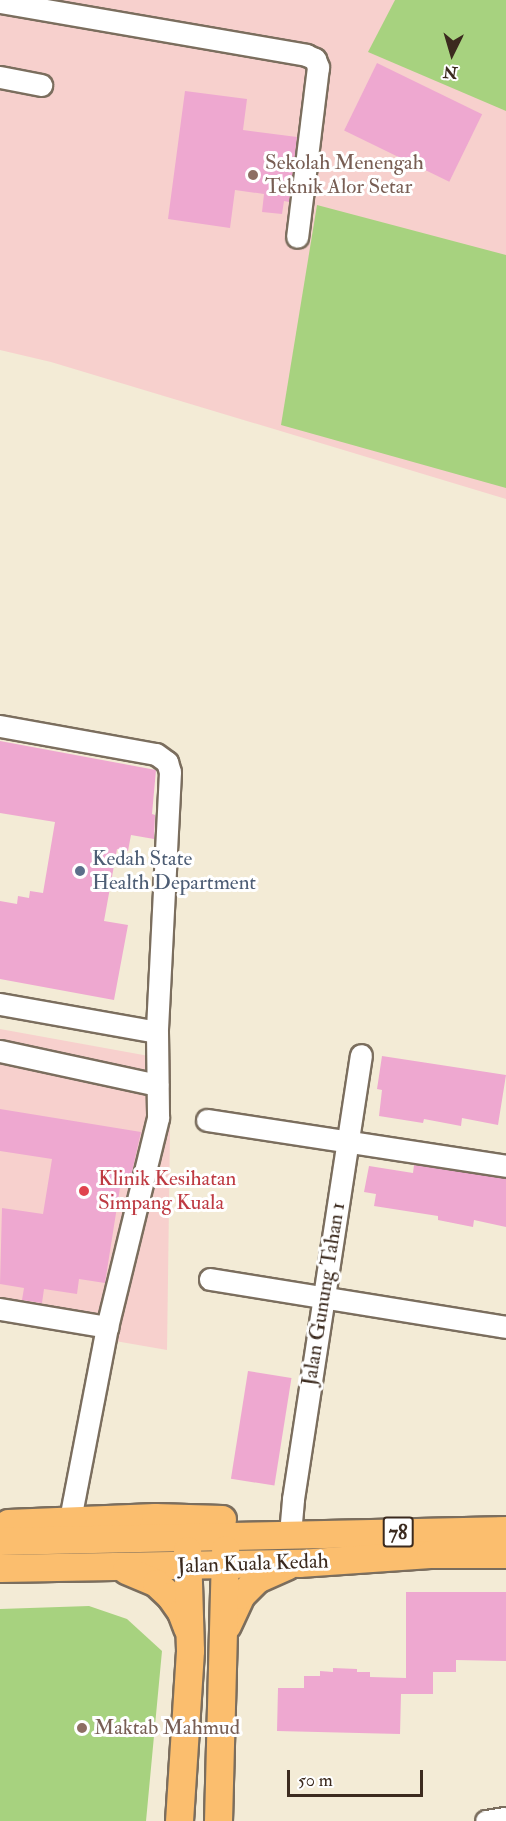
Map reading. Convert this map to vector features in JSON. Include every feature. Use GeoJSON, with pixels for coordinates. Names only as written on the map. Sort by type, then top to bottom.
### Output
{"type":"FeatureCollection","features":[{"type":"Feature","properties":{"kind":"main road"},"geometry":{"type":"LineString","coordinates":[[0,1523],[222,1519],[290,1534]]}},
{"type":"Feature","properties":{"kind":"main road","name":"Jalan Kuala Kedah"},"geometry":{"type":"LineString","coordinates":[[0,1541],[506,1530]]}},
{"type":"Feature","properties":{"kind":"main road"},"geometry":{"type":"LineString","coordinates":[[218,1821],[225,1536]]}},
{"type":"Feature","properties":{"kind":"main road"},"geometry":{"type":"LineString","coordinates":[[179,1821],[190,1650],[186,1537]]}},
{"type":"Feature","properties":{"kind":"main road","name":"Jalan Kuala Kedah"},"geometry":{"type":"LineString","coordinates":[[0,1568],[120,1568],[299,1563],[430,1554],[506,1554]]}},
{"type":"Feature","properties":{"kind":"main road"},"geometry":{"type":"LineString","coordinates":[[223,1636],[241,1595],[257,1579],[277,1568],[299,1563]]}},
{"type":"Feature","properties":{"kind":"main road"},"geometry":{"type":"LineString","coordinates":[[120,1568],[147,1579],[170,1596],[181,1612],[188,1631],[190,1650]]}},
{"type":"Feature","properties":{"kind":"street"},"geometry":{"type":"LineString","coordinates":[[0,2],[294,53],[315,59],[318,67],[297,237]]}},
{"type":"Feature","properties":{"kind":"street"},"geometry":{"type":"LineString","coordinates":[[0,77],[41,85]]}},
{"type":"Feature","properties":{"kind":"street"},"geometry":{"type":"LineString","coordinates":[[0,726],[156,754],[167,762],[170,772],[157,1032],[158,1118],[107,1327],[70,1520]]}},
{"type":"Feature","properties":{"kind":"street"},"geometry":{"type":"LineString","coordinates":[[0,1004],[157,1032]]}},
{"type":"Feature","properties":{"kind":"street"},"geometry":{"type":"LineString","coordinates":[[0,1051],[157,1085]]}},
{"type":"Feature","properties":{"kind":"street","name":"Jalan Gunung Tahan 1"},"geometry":{"type":"LineString","coordinates":[[290,1534],[360,1055]]}},
{"type":"Feature","properties":{"kind":"street"},"geometry":{"type":"LineString","coordinates":[[207,1120],[506,1166]]}},
{"type":"Feature","properties":{"kind":"street"},"geometry":{"type":"LineString","coordinates":[[210,1279],[506,1327]]}},
{"type":"Feature","properties":{"kind":"street"},"geometry":{"type":"LineString","coordinates":[[0,1309],[107,1327]]}},
{"type":"Feature","properties":{"kind":"street"},"geometry":{"type":"LineString","coordinates":[[486,1821],[506,1818]]}},
{"type":"Feature","properties":{"kind":"shaded area","name":"Sekolah Menengah Teknik Alor Setar"},"geometry":{"type":"Polygon","coordinates":[[[0,0],[506,0],[506,499],[51,362],[0,350],[0,0]]]}},
{"type":"Feature","properties":{"kind":"shaded area","name":"Klinik Kesihatan Simpang Kuala"},"geometry":{"type":"Polygon","coordinates":[[[0,1029],[171,1060],[167,1350],[0,1321],[0,1029]]]}},
{"type":"Feature","properties":{"kind":"green space"},"geometry":{"type":"Polygon","coordinates":[[[395,0],[506,0],[506,111],[368,52],[395,0]]]}},
{"type":"Feature","properties":{"kind":"green space"},"geometry":{"type":"Polygon","coordinates":[[[317,205],[506,255],[506,488],[281,425],[317,205]]]}},
{"type":"Feature","properties":{"kind":"green space","name":"Maktab Mahmud"},"geometry":{"type":"Polygon","coordinates":[[[89,1606],[127,1619],[162,1651],[146,1821],[0,1821],[0,1609],[89,1606]]]}},
{"type":"Feature","properties":{"kind":"building"},"geometry":{"type":"Polygon","coordinates":[[[377,63],[482,114],[449,182],[344,130],[377,63]]]}},
{"type":"Feature","properties":{"kind":"building"},"geometry":{"type":"Polygon","coordinates":[[[185,91],[247,99],[243,130],[297,137],[289,202],[284,201],[282,214],[262,212],[264,194],[235,190],[230,228],[168,219],[185,91]]]}},
{"type":"Feature","properties":{"kind":"building","name":"Kedah State Health Department"},"geometry":{"type":"Polygon","coordinates":[[[0,741],[156,770],[152,814],[155,815],[154,839],[131,835],[128,851],[117,849],[104,921],[128,925],[114,1000],[0,979],[0,901],[17,904],[18,896],[29,898],[30,891],[43,893],[55,822],[0,813],[0,741]]]}},
{"type":"Feature","properties":{"kind":"building"},"geometry":{"type":"Polygon","coordinates":[[[382,1056],[506,1075],[498,1125],[462,1118],[461,1126],[424,1119],[423,1123],[379,1116],[382,1090],[377,1089],[382,1056]]]}},
{"type":"Feature","properties":{"kind":"building"},"geometry":{"type":"Polygon","coordinates":[[[0,1109],[141,1132],[131,1176],[122,1175],[105,1283],[79,1279],[77,1294],[44,1289],[42,1303],[22,1300],[24,1288],[0,1284],[2,1208],[43,1214],[52,1159],[0,1151],[0,1109]]]}},
{"type":"Feature","properties":{"kind":"building"},"geometry":{"type":"Polygon","coordinates":[[[414,1165],[506,1178],[506,1227],[474,1220],[473,1227],[438,1220],[438,1216],[374,1206],[376,1194],[364,1192],[369,1166],[413,1173],[414,1165]]]}},
{"type":"Feature","properties":{"kind":"building"},"geometry":{"type":"Polygon","coordinates":[[[248,1371],[291,1378],[274,1486],[231,1479],[248,1371]]]}},
{"type":"Feature","properties":{"kind":"building"},"geometry":{"type":"Polygon","coordinates":[[[406,1592],[506,1592],[506,1661],[456,1660],[456,1672],[433,1672],[433,1694],[401,1694],[400,1734],[277,1731],[278,1688],[304,1688],[304,1676],[320,1676],[320,1671],[333,1672],[333,1668],[370,1672],[370,1677],[406,1678],[406,1592]]]}},
{"type":"Feature","properties":{"kind":"place","name":"Sekolah Menengah Teknik Alor Setar"},"geometry":{"type":"Point","coordinates":[253,175]}},
{"type":"Feature","properties":{"kind":"place","name":"Kedah State Health Department"},"geometry":{"type":"Point","coordinates":[80,871]}},
{"type":"Feature","properties":{"kind":"place","name":"Klinik Kesihatan Simpang Kuala"},"geometry":{"type":"Point","coordinates":[84,1191]}},
{"type":"Feature","properties":{"kind":"place","name":"Maktab Mahmud"},"geometry":{"type":"Point","coordinates":[82,1728]}}]}
